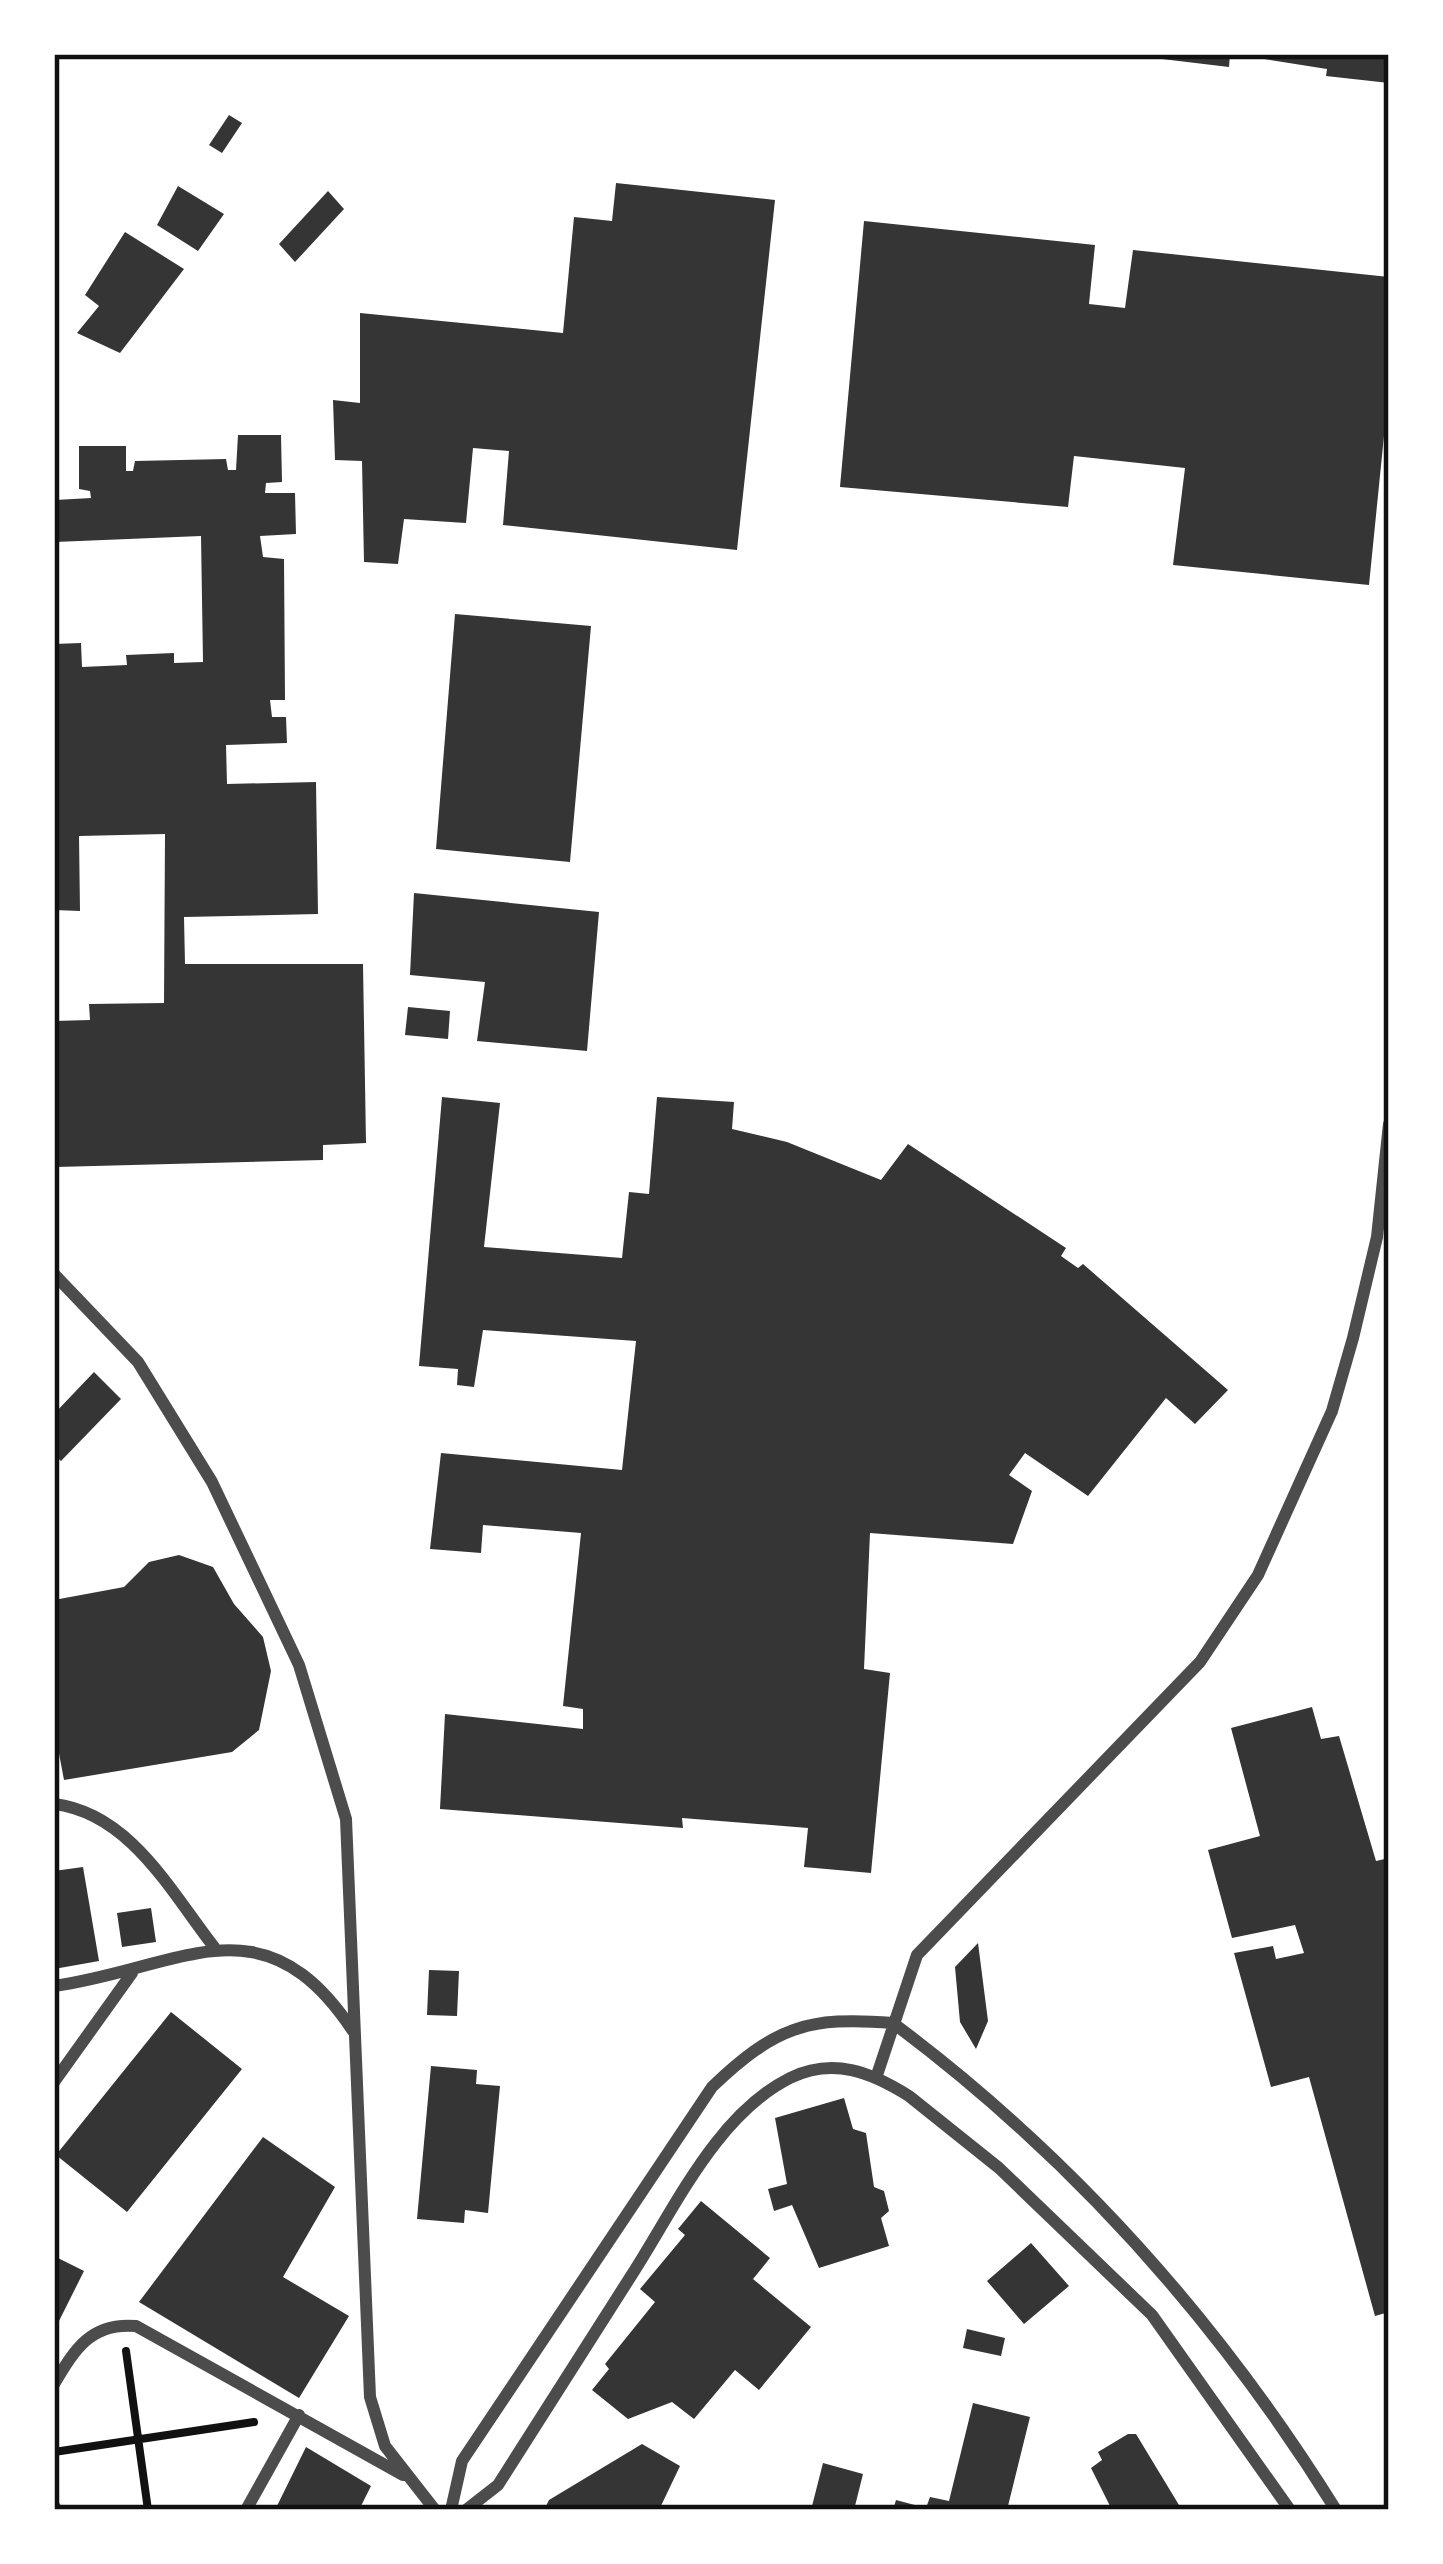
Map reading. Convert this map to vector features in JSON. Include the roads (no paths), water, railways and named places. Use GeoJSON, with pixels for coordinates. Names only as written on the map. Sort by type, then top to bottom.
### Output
{"type":"FeatureCollection","features":[{"type":"Feature","properties":{"kind":"street"},"geometry":{"type":"LineString","coordinates":[[877,2075],[917,1955],[1200,1662],[1230,1623],[1285,1521],[1332,1411],[1377,1237],[1389,1124]]}},
{"type":"Feature","properties":{"kind":"street"},"geometry":{"type":"LineString","coordinates":[[1377,1237],[1389,1246]]}},
{"type":"Feature","properties":{"kind":"street"},"geometry":{"type":"LineString","coordinates":[[54,1274],[150,1382],[212,1482],[299,1665],[346,1819],[370,2397],[385,2446],[436,2510]]}},
{"type":"Feature","properties":{"kind":"street"},"geometry":{"type":"LineString","coordinates":[[54,1804],[98,1814],[119,1831],[214,1947]]}},
{"type":"Feature","properties":{"kind":"street"},"geometry":{"type":"LineString","coordinates":[[54,1986],[132,1972],[214,1947],[252,1950],[284,1961],[314,1980],[353,2032]]}},
{"type":"Feature","properties":{"kind":"street"},"geometry":{"type":"LineString","coordinates":[[54,2081],[132,1972]]}},
{"type":"Feature","properties":{"kind":"street"},"geometry":{"type":"LineString","coordinates":[[451,2510],[462,2461],[712,2087],[753,2048],[791,2027],[837,2018],[893,2024],[1024,2129],[1124,2229],[1248,2380],[1336,2510]]}},
{"type":"Feature","properties":{"kind":"street"},"geometry":{"type":"LineString","coordinates":[[466,2510],[498,2485],[686,2190],[743,2112],[778,2085],[814,2069],[844,2067],[877,2075],[999,2168],[1138,2300],[1250,2447],[1291,2510]]}},
{"type":"Feature","properties":{"kind":"street"},"geometry":{"type":"LineString","coordinates":[[54,2384],[84,2339],[122,2324],[149,2330],[409,2478]]}},
{"type":"Feature","properties":{"kind":"street"},"geometry":{"type":"LineString","coordinates":[[246,2510],[298,2415]]}}]}
